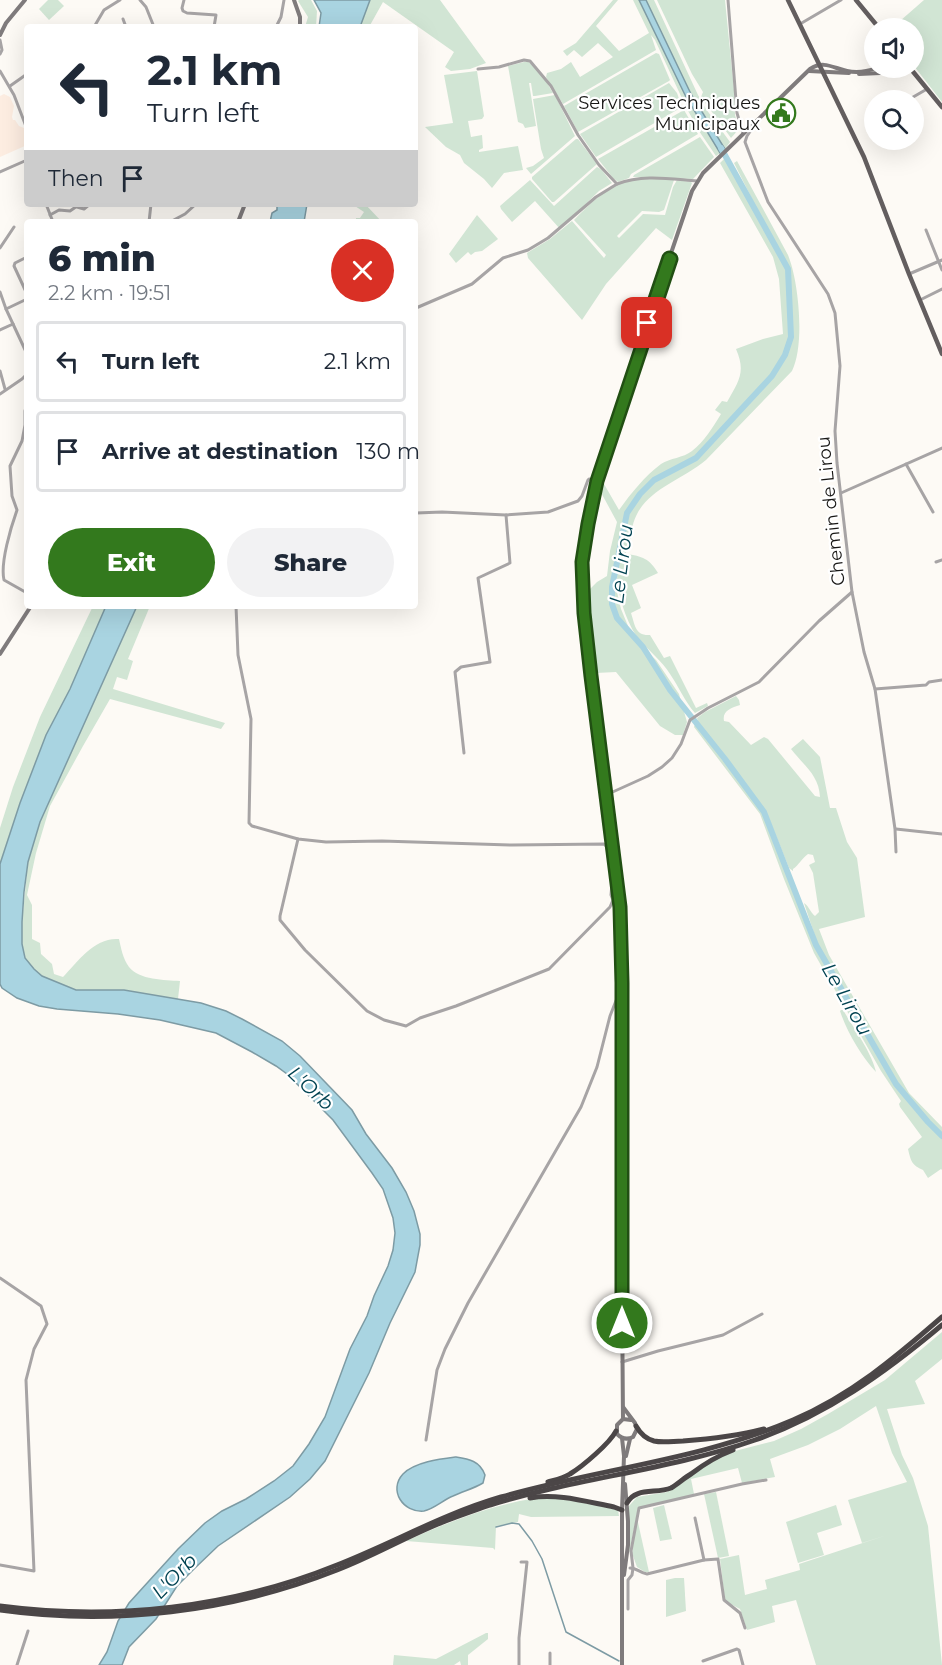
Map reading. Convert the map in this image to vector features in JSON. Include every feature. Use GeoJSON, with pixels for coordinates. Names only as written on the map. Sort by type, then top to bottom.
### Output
{"type":"FeatureCollection","features":[{"type":"Feature","properties":{"kind":"highway"},"geometry":{"type":"LineString","coordinates":[[0,1610],[55,1616],[179,1608],[247,1599],[306,1581],[500,1500],[741,1440],[785,1423],[826,1404],[871,1376],[942,1317]]}},
{"type":"Feature","properties":{"kind":"highway"},"geometry":{"type":"LineString","coordinates":[[500,1500],[708,1454],[747,1443],[802,1421],[842,1400],[898,1362],[942,1324]]}},
{"type":"Feature","properties":{"kind":"highway"},"geometry":{"type":"LineString","coordinates":[[636,1426],[645,1436],[654,1441],[664,1442],[734,1436],[785,1423]]}},
{"type":"Feature","properties":{"kind":"highway"},"geometry":{"type":"LineString","coordinates":[[500,1500],[507,1493],[573,1473],[604,1446],[616,1431]]}},
{"type":"Feature","properties":{"kind":"highway"},"geometry":{"type":"LineString","coordinates":[[627,1503],[633,1495],[638,1493],[670,1488],[710,1461],[747,1443]]}},
{"type":"Feature","properties":{"kind":"highway"},"geometry":{"type":"LineString","coordinates":[[500,1500],[507,1503],[552,1496],[622,1510]]}},
{"type":"Feature","properties":{"kind":"highway"},"geometry":{"type":"LineString","coordinates":[[0,1606],[106,1614]]}},
{"type":"Feature","properties":{"kind":"main road"},"geometry":{"type":"LineString","coordinates":[[0,28],[25,0]]}},
{"type":"Feature","properties":{"kind":"main road"},"geometry":{"type":"LineString","coordinates":[[294,0],[300,24]]}},
{"type":"Feature","properties":{"kind":"main road"},"geometry":{"type":"LineString","coordinates":[[788,0],[864,157],[942,354]]}},
{"type":"Feature","properties":{"kind":"main road"},"geometry":{"type":"LineString","coordinates":[[856,0],[871,18]]}},
{"type":"Feature","properties":{"kind":"main road"},"geometry":{"type":"LineString","coordinates":[[0,40],[6,23]]}},
{"type":"Feature","properties":{"kind":"main road"},"geometry":{"type":"LineString","coordinates":[[630,1439],[622,1438],[616,1431],[617,1425],[623,1419],[620,899],[585,624],[582,562],[588,524],[596,481],[696,183],[717,158],[808,71],[819,65],[830,65],[853,72],[864,71]]}},
{"type":"Feature","properties":{"kind":"main road"},"geometry":{"type":"LineString","coordinates":[[808,71],[864,74]]}},
{"type":"Feature","properties":{"kind":"main road"},"geometry":{"type":"LineString","coordinates":[[918,78],[942,108]]}},
{"type":"Feature","properties":{"kind":"main road"},"geometry":{"type":"LineString","coordinates":[[0,654],[29,609]]}},
{"type":"Feature","properties":{"kind":"main road"},"geometry":{"type":"LineString","coordinates":[[623,1407],[636,1426],[636,1432],[630,1439],[625,1456]]}},
{"type":"Feature","properties":{"kind":"main road"},"geometry":{"type":"LineString","coordinates":[[623,1419],[631,1420]]}},
{"type":"Feature","properties":{"kind":"main road"},"geometry":{"type":"LineString","coordinates":[[622,1438],[625,1456],[622,1510],[622,1665]]}},
{"type":"Feature","properties":{"kind":"main road"},"geometry":{"type":"LineString","coordinates":[[622,1612],[628,1545],[624,1477]]}},
{"type":"Feature","properties":{"kind":"street"},"geometry":{"type":"LineString","coordinates":[[96,24],[104,10],[120,0]]}},
{"type":"Feature","properties":{"kind":"street"},"geometry":{"type":"LineString","coordinates":[[140,0],[146,7],[153,24]]}},
{"type":"Feature","properties":{"kind":"street"},"geometry":{"type":"LineString","coordinates":[[184,0],[183,11],[216,15],[214,24]]}},
{"type":"Feature","properties":{"kind":"street"},"geometry":{"type":"LineString","coordinates":[[278,24],[284,0]]}},
{"type":"Feature","properties":{"kind":"street"},"geometry":{"type":"LineString","coordinates":[[728,0],[737,113],[743,133]]}},
{"type":"Feature","properties":{"kind":"street"},"geometry":{"type":"LineString","coordinates":[[800,24],[842,0]]}},
{"type":"Feature","properties":{"kind":"street"},"geometry":{"type":"LineString","coordinates":[[123,19],[125,24]]}},
{"type":"Feature","properties":{"kind":"street"},"geometry":{"type":"LineString","coordinates":[[0,40],[3,50],[0,54]]}},
{"type":"Feature","properties":{"kind":"street"},"geometry":{"type":"LineString","coordinates":[[478,69],[499,67],[524,60],[530,62],[551,86],[578,135],[599,165],[617,184]]}},
{"type":"Feature","properties":{"kind":"street"},"geometry":{"type":"LineString","coordinates":[[0,71],[15,95],[24,120]]}},
{"type":"Feature","properties":{"kind":"street"},"geometry":{"type":"LineString","coordinates":[[10,86],[24,76]]}},
{"type":"Feature","properties":{"kind":"street","name":"Chemin de Lirou"},"geometry":{"type":"LineString","coordinates":[[758,119],[745,142],[768,202],[828,294],[835,313],[840,366],[835,431],[852,592],[857,623],[875,689],[897,852]]}},
{"type":"Feature","properties":{"kind":"street"},"geometry":{"type":"LineString","coordinates":[[0,172],[24,161]]}},
{"type":"Feature","properties":{"kind":"street"},"geometry":{"type":"LineString","coordinates":[[418,307],[472,284],[504,258],[528,250],[548,238],[596,197],[617,184],[631,179],[644,178],[696,183]]}},
{"type":"Feature","properties":{"kind":"street"},"geometry":{"type":"LineString","coordinates":[[47,207],[52,219]]}},
{"type":"Feature","properties":{"kind":"street"},"geometry":{"type":"LineString","coordinates":[[50,215],[59,210],[70,211],[77,207]]}},
{"type":"Feature","properties":{"kind":"street"},"geometry":{"type":"LineString","coordinates":[[176,219],[193,207]]}},
{"type":"Feature","properties":{"kind":"street"},"geometry":{"type":"LineString","coordinates":[[0,247],[14,227]]}},
{"type":"Feature","properties":{"kind":"street"},"geometry":{"type":"LineString","coordinates":[[926,230],[940,260],[942,270]]}},
{"type":"Feature","properties":{"kind":"street"},"geometry":{"type":"LineString","coordinates":[[24,258],[14,266],[24,288]]}},
{"type":"Feature","properties":{"kind":"street"},"geometry":{"type":"LineString","coordinates":[[909,274],[940,260]]}},
{"type":"Feature","properties":{"kind":"street"},"geometry":{"type":"LineString","coordinates":[[920,300],[942,289]]}},
{"type":"Feature","properties":{"kind":"street"},"geometry":{"type":"LineString","coordinates":[[0,292],[24,348]]}},
{"type":"Feature","properties":{"kind":"street"},"geometry":{"type":"LineString","coordinates":[[6,309],[24,300]]}},
{"type":"Feature","properties":{"kind":"street"},"geometry":{"type":"LineString","coordinates":[[0,330],[13,324]]}},
{"type":"Feature","properties":{"kind":"street"},"geometry":{"type":"LineString","coordinates":[[0,371],[5,390]]}},
{"type":"Feature","properties":{"kind":"street"},"geometry":{"type":"LineString","coordinates":[[0,394],[24,377]]}},
{"type":"Feature","properties":{"kind":"street"},"geometry":{"type":"LineString","coordinates":[[24,433],[10,466],[12,496],[17,510],[3,551],[2,577],[24,591]]}},
{"type":"Feature","properties":{"kind":"street"},"geometry":{"type":"LineString","coordinates":[[841,493],[942,448]]}},
{"type":"Feature","properties":{"kind":"street"},"geometry":{"type":"LineString","coordinates":[[906,464],[933,512]]}},
{"type":"Feature","properties":{"kind":"street"},"geometry":{"type":"LineString","coordinates":[[418,513],[506,515],[548,512],[578,501],[588,480],[596,481]]}},
{"type":"Feature","properties":{"kind":"street"},"geometry":{"type":"LineString","coordinates":[[464,753],[455,672],[461,667],[490,662],[478,578],[510,563],[506,515]]}},
{"type":"Feature","properties":{"kind":"street"},"geometry":{"type":"LineString","coordinates":[[936,562],[942,560]]}},
{"type":"Feature","properties":{"kind":"street"},"geometry":{"type":"LineString","coordinates":[[606,795],[662,767],[672,758],[681,744],[690,720],[759,682],[819,621],[852,592]]}},
{"type":"Feature","properties":{"kind":"street"},"geometry":{"type":"LineString","coordinates":[[236,609],[238,655],[251,719],[249,823],[252,826],[298,839],[326,842],[604,844],[607,847],[612,884],[610,895],[613,900]]}},
{"type":"Feature","properties":{"kind":"street"},"geometry":{"type":"LineString","coordinates":[[875,689],[926,685],[929,682],[942,680]]}},
{"type":"Feature","properties":{"kind":"street"},"geometry":{"type":"LineString","coordinates":[[895,829],[942,834]]}},
{"type":"Feature","properties":{"kind":"street"},"geometry":{"type":"LineString","coordinates":[[298,839],[280,920],[305,950],[367,1011],[384,1020],[405,1026],[420,1018],[549,969],[610,907],[613,900]]}},
{"type":"Feature","properties":{"kind":"street"},"geometry":{"type":"LineString","coordinates":[[613,900],[620,899]]}},
{"type":"Feature","properties":{"kind":"street"},"geometry":{"type":"LineString","coordinates":[[426,1440],[436,1378],[445,1349],[468,1303],[581,1107],[597,1067],[610,1016],[622,983]]}},
{"type":"Feature","properties":{"kind":"street"},"geometry":{"type":"LineString","coordinates":[[0,1278],[41,1306],[47,1324],[34,1349],[26,1380],[34,1570],[0,1565]]}},
{"type":"Feature","properties":{"kind":"street"},"geometry":{"type":"LineString","coordinates":[[622,1362],[723,1335],[762,1314]]}},
{"type":"Feature","properties":{"kind":"street"},"geometry":{"type":"LineString","coordinates":[[628,1609],[628,1580],[632,1575],[631,1551],[639,1508],[766,1480]]}},
{"type":"Feature","properties":{"kind":"street"},"geometry":{"type":"LineString","coordinates":[[695,1518],[704,1560]]}},
{"type":"Feature","properties":{"kind":"street"},"geometry":{"type":"LineString","coordinates":[[625,1565],[647,1574],[704,1560],[718,1559],[724,1600],[740,1613],[746,1628]]}},
{"type":"Feature","properties":{"kind":"street"},"geometry":{"type":"LineString","coordinates":[[519,1665],[519,1638],[527,1562],[521,1562]]}},
{"type":"Feature","properties":{"kind":"street"},"geometry":{"type":"LineString","coordinates":[[624,1571],[632,1568]]}},
{"type":"Feature","properties":{"kind":"street"},"geometry":{"type":"LineString","coordinates":[[17,1665],[28,1631]]}},
{"type":"Feature","properties":{"kind":"street"},"geometry":{"type":"LineString","coordinates":[[704,1661],[737,1649],[743,1665]]}},
{"type":"Feature","properties":{"kind":"street"},"geometry":{"type":"LineString","coordinates":[[550,1653],[550,1665]]}},
{"type":"Feature","properties":{"kind":"shaded area"},"geometry":{"type":"Polygon","coordinates":[[[4,94],[10,97],[14,106],[13,120],[24,128],[24,146],[0,157],[0,96],[4,94]]]}},
{"type":"Feature","properties":{"kind":"green space"},"geometry":{"type":"Polygon","coordinates":[[[48,0],[58,0],[64,6],[49,20],[39,9],[48,0]]]}},
{"type":"Feature","properties":{"kind":"green space"},"geometry":{"type":"Polygon","coordinates":[[[311,0],[317,11],[316,24],[306,24],[308,17],[298,1],[311,0]]]}},
{"type":"Feature","properties":{"kind":"green space"},"geometry":{"type":"Polygon","coordinates":[[[370,0],[440,0],[486,63],[470,69],[451,71],[445,67],[454,52],[418,27],[418,24],[414,24],[383,2],[371,24],[361,24],[370,0]]]}},
{"type":"Feature","properties":{"kind":"green space"},"geometry":{"type":"Polygon","coordinates":[[[613,0],[618,0],[596,26],[619,51],[649,33],[633,0],[639,0],[686,97],[720,153],[716,156],[686,107],[651,35],[656,50],[563,104],[546,77],[547,73],[561,69],[571,62],[580,77],[613,57],[598,43],[582,57],[574,50],[567,56],[563,51],[576,43],[613,0]]]}},
{"type":"Feature","properties":{"kind":"green space"},"geometry":{"type":"Polygon","coordinates":[[[646,0],[654,0],[698,95],[730,142],[725,149],[691,94],[646,0]]]}},
{"type":"Feature","properties":{"kind":"green space"},"geometry":{"type":"Polygon","coordinates":[[[657,0],[725,0],[735,115],[739,129],[731,138],[701,97],[703,92],[657,0]]]}},
{"type":"Feature","properties":{"kind":"green space"},"geometry":{"type":"Polygon","coordinates":[[[924,0],[942,0],[942,102],[923,78],[924,18],[903,18],[924,0]]]}},
{"type":"Feature","properties":{"kind":"green space"},"geometry":{"type":"Polygon","coordinates":[[[656,53],[659,54],[670,80],[578,132],[564,106],[656,53]]]}},
{"type":"Feature","properties":{"kind":"green space"},"geometry":{"type":"Polygon","coordinates":[[[528,61],[543,76],[553,93],[533,96],[531,83],[529,83],[536,126],[525,128],[518,122],[508,66],[528,61]]]}},
{"type":"Feature","properties":{"kind":"green space"},"geometry":{"type":"Polygon","coordinates":[[[477,71],[484,116],[482,119],[468,121],[471,137],[482,135],[483,148],[479,152],[518,146],[523,170],[504,173],[492,188],[464,163],[460,155],[446,147],[425,127],[453,123],[444,75],[477,71]]]}},
{"type":"Feature","properties":{"kind":"green space"},"geometry":{"type":"Polygon","coordinates":[[[669,83],[677,93],[682,107],[596,157],[580,134],[669,83]]]}},
{"type":"Feature","properties":{"kind":"green space"},"geometry":{"type":"Polygon","coordinates":[[[555,95],[575,136],[531,174],[526,168],[544,158],[533,99],[555,95]]]}},
{"type":"Feature","properties":{"kind":"green space"},"geometry":{"type":"Polygon","coordinates":[[[684,110],[698,134],[631,174],[629,178],[618,182],[598,159],[684,110]]]}},
{"type":"Feature","properties":{"kind":"green space"},"geometry":{"type":"Polygon","coordinates":[[[700,137],[714,157],[693,179],[633,177],[634,175],[700,137]]]}},
{"type":"Feature","properties":{"kind":"green space"},"geometry":{"type":"Polygon","coordinates":[[[576,139],[597,164],[552,202],[532,177],[576,139]]]}},
{"type":"Feature","properties":{"kind":"green space"},"geometry":{"type":"Polygon","coordinates":[[[725,158],[753,206],[755,205],[734,163],[737,161],[788,255],[798,297],[798,346],[792,371],[706,460],[655,493],[645,503],[637,514],[632,529],[631,547],[626,549],[626,554],[645,559],[658,573],[632,585],[641,608],[631,613],[635,625],[641,634],[650,635],[664,658],[670,656],[696,708],[707,703],[708,706],[695,713],[667,669],[630,626],[619,590],[617,574],[625,515],[614,571],[616,588],[621,609],[633,638],[656,660],[679,694],[687,722],[683,735],[675,735],[660,726],[616,672],[596,673],[587,592],[607,576],[617,522],[598,487],[601,482],[619,510],[638,485],[655,469],[665,462],[692,451],[721,414],[715,410],[722,401],[727,402],[738,382],[741,370],[736,349],[783,334],[779,279],[773,257],[720,163],[725,158]]]}},
{"type":"Feature","properties":{"kind":"green space"},"geometry":{"type":"Polygon","coordinates":[[[597,167],[612,183],[599,191],[560,229],[535,201],[512,222],[501,209],[500,206],[530,180],[554,206],[597,167]]]}},
{"type":"Feature","properties":{"kind":"green space"},"geometry":{"type":"Polygon","coordinates":[[[632,180],[674,180],[664,210],[642,211],[617,236],[619,238],[643,214],[665,215],[677,180],[691,182],[672,240],[656,228],[606,284],[582,320],[528,258],[527,253],[550,239],[572,221],[604,258],[606,255],[574,220],[600,195],[615,186],[632,180]]]}},
{"type":"Feature","properties":{"kind":"green space"},"geometry":{"type":"Polygon","coordinates":[[[356,207],[368,207],[379,219],[356,219],[360,218],[364,212],[356,207]]]}},
{"type":"Feature","properties":{"kind":"green space"},"geometry":{"type":"Polygon","coordinates":[[[477,215],[498,239],[482,251],[471,255],[468,252],[456,263],[449,254],[477,215]]]}},
{"type":"Feature","properties":{"kind":"green space"},"geometry":{"type":"Polygon","coordinates":[[[92,609],[105,609],[70,689],[46,735],[0,864],[0,828],[40,717],[92,609]]]}},
{"type":"Feature","properties":{"kind":"green space"},"geometry":{"type":"Polygon","coordinates":[[[136,609],[149,609],[128,659],[133,661],[127,680],[117,677],[113,689],[225,723],[221,729],[110,699],[50,806],[27,895],[32,905],[32,939],[40,943],[41,954],[52,964],[54,974],[63,977],[81,957],[95,946],[110,939],[119,939],[125,961],[133,971],[153,978],[180,981],[178,999],[124,990],[76,990],[42,976],[25,958],[22,944],[22,922],[28,862],[40,822],[136,609]]]}},
{"type":"Feature","properties":{"kind":"green space"},"geometry":{"type":"Polygon","coordinates":[[[736,696],[740,705],[726,712],[724,721],[729,722],[751,745],[764,737],[768,739],[815,796],[820,797],[814,777],[791,749],[803,739],[820,757],[830,808],[836,808],[847,842],[857,858],[865,917],[819,929],[829,955],[909,1093],[942,1127],[942,1133],[929,1121],[894,1078],[818,945],[804,903],[815,916],[819,912],[813,873],[809,865],[815,862],[813,855],[808,854],[793,871],[789,868],[766,811],[698,722],[697,718],[705,712],[736,696]]]}},
{"type":"Feature","properties":{"kind":"green space"},"geometry":{"type":"Polygon","coordinates":[[[695,724],[763,813],[799,897],[817,947],[892,1080],[942,1138],[942,1170],[928,1178],[923,1170],[912,1162],[908,1149],[922,1137],[900,1107],[901,1101],[881,1071],[814,953],[760,814],[694,727],[695,724]]]}},
{"type":"Feature","properties":{"kind":"green space"},"geometry":{"type":"Polygon","coordinates":[[[841,1010],[866,1049],[876,1072],[855,1043],[841,1010]]]}},
{"type":"Feature","properties":{"kind":"green space"},"geometry":{"type":"Polygon","coordinates":[[[942,1332],[942,1359],[915,1381],[925,1404],[887,1409],[928,1526],[942,1665],[816,1665],[796,1600],[772,1606],[775,1622],[747,1630],[740,1609],[725,1601],[720,1559],[739,1555],[745,1595],[767,1589],[765,1580],[800,1570],[799,1564],[887,1535],[862,1543],[848,1500],[907,1482],[892,1453],[876,1406],[840,1429],[808,1445],[770,1459],[775,1477],[742,1483],[738,1468],[691,1479],[694,1494],[638,1509],[629,1553],[629,1506],[637,1497],[667,1492],[713,1460],[735,1451],[774,1441],[801,1429],[885,1380],[942,1332]]]}},
{"type":"Feature","properties":{"kind":"green space"},"geometry":{"type":"Polygon","coordinates":[[[716,1492],[729,1556],[718,1558],[704,1494],[716,1492]]]}},
{"type":"Feature","properties":{"kind":"green space"},"geometry":{"type":"Polygon","coordinates":[[[535,1498],[563,1498],[618,1510],[619,1516],[531,1517],[519,1514],[518,1522],[496,1526],[495,1550],[406,1541],[499,1506],[535,1498]]]}},
{"type":"Feature","properties":{"kind":"green space"},"geometry":{"type":"Polygon","coordinates":[[[664,1505],[672,1539],[660,1541],[653,1508],[664,1505]]]}},
{"type":"Feature","properties":{"kind":"green space"},"geometry":{"type":"Polygon","coordinates":[[[836,1505],[842,1525],[817,1533],[824,1555],[798,1563],[786,1522],[836,1505]]]}},
{"type":"Feature","properties":{"kind":"green space"},"geometry":{"type":"Polygon","coordinates":[[[637,1518],[649,1572],[637,1567],[632,1553],[637,1518]]]}},
{"type":"Feature","properties":{"kind":"green space"},"geometry":{"type":"Polygon","coordinates":[[[684,1578],[686,1611],[666,1617],[666,1580],[684,1578]]]}},
{"type":"Feature","properties":{"kind":"green space"},"geometry":{"type":"Polygon","coordinates":[[[488,1633],[488,1639],[468,1655],[468,1665],[461,1665],[460,1661],[454,1665],[393,1665],[394,1655],[436,1659],[488,1633]]]}},
{"type":"Feature","properties":{"kind":"water"},"geometry":{"type":"Polygon","coordinates":[[[314,0],[370,0],[361,24],[319,24],[321,13],[314,0]]]}},
{"type":"Feature","properties":{"kind":"water"},"geometry":{"type":"Polygon","coordinates":[[[639,0],[646,0],[691,94],[725,149],[720,153],[686,97],[639,0]]]}},
{"type":"Feature","properties":{"kind":"water"},"geometry":{"type":"Polygon","coordinates":[[[277,207],[306,207],[304,219],[271,219],[272,213],[277,210],[277,207]]]}},
{"type":"Feature","properties":{"kind":"water","name":"L'Orb"},"geometry":{"type":"Polygon","coordinates":[[[105,609],[136,609],[40,822],[28,862],[24,892],[22,944],[25,958],[42,976],[76,990],[124,990],[201,1003],[226,1011],[282,1041],[300,1056],[352,1110],[406,1192],[420,1234],[415,1272],[369,1373],[325,1461],[290,1497],[218,1546],[177,1586],[156,1619],[129,1647],[122,1665],[99,1665],[107,1652],[118,1621],[129,1603],[205,1523],[274,1481],[293,1466],[309,1444],[325,1417],[350,1349],[388,1266],[395,1233],[393,1218],[383,1189],[372,1173],[333,1120],[276,1066],[216,1033],[160,1020],[39,1006],[17,998],[2,988],[0,984],[0,864],[46,735],[70,689],[105,609]]]}},
{"type":"Feature","properties":{"kind":"water"},"geometry":{"type":"Polygon","coordinates":[[[456,1457],[477,1464],[485,1475],[483,1483],[424,1511],[416,1511],[404,1504],[397,1487],[403,1474],[421,1464],[456,1457]]]}},
{"type":"Feature","properties":{"kind":"waterway","name":"Le Lirou"},"geometry":{"type":"LineString","coordinates":[[721,148],[788,269],[791,337],[785,355],[772,376],[696,458],[654,480],[640,494],[627,513],[612,587],[612,604],[617,618],[643,647],[670,690],[764,812],[816,945],[896,1084],[942,1136]]}},
{"type":"Feature","properties":{"kind":"waterway"},"geometry":{"type":"LineString","coordinates":[[496,1527],[512,1523],[519,1524],[532,1541],[542,1559],[566,1632],[619,1661]]}},
{"type":"Feature","properties":{"kind":"place","name":"Services Techniques Municipaux"},"geometry":{"type":"Point","coordinates":[781,113]}},
{"type":"Feature","properties":{"kind":"route"},"geometry":{"type":"LineString","coordinates":[[622,1323],[622,938],[584,613],[582,562],[597,481],[671,259],[669,258],[647,323]]}}]}
